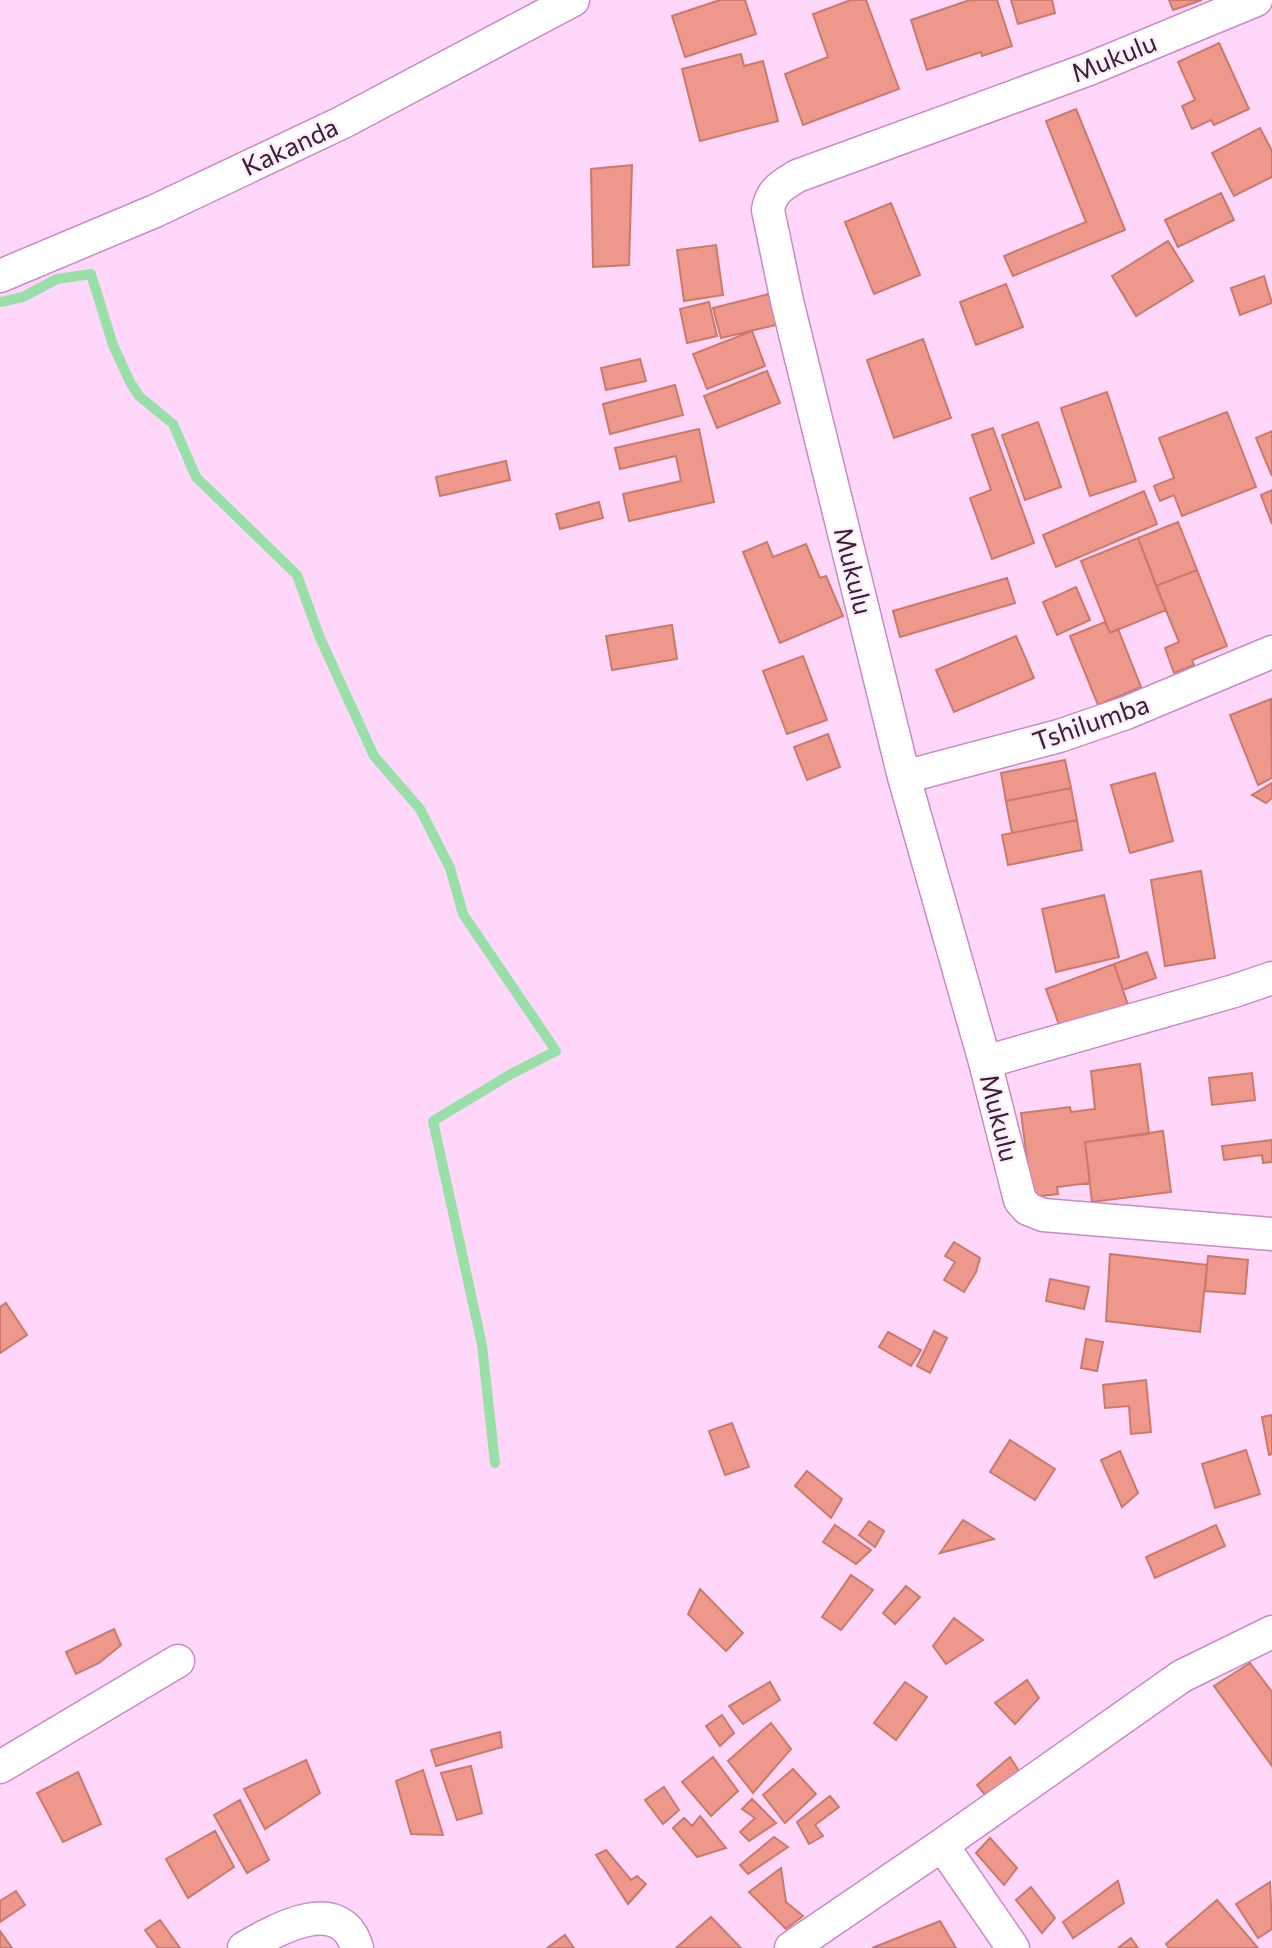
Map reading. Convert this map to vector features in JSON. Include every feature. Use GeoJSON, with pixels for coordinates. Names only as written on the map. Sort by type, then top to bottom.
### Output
{"type":"FeatureCollection","features":[{"type":"Feature","properties":{"kind":"street","name":"Kakanda"},"geometry":{"type":"LineString","coordinates":[[0,276],[155,211],[343,122],[573,0]]}},
{"type":"Feature","properties":{"kind":"street","name":"Mukulu"},"geometry":{"type":"LineString","coordinates":[[1256,0],[1089,69],[797,176],[775,190],[768,210],[787,301],[904,777],[985,1062],[1020,1200],[1028,1209],[1043,1215],[1272,1234]]}},
{"type":"Feature","properties":{"kind":"street","name":"Tshilumba"},"geometry":{"type":"LineString","coordinates":[[904,777],[1059,736],[1126,713],[1272,652]]}},
{"type":"Feature","properties":{"kind":"street"},"geometry":{"type":"LineString","coordinates":[[985,1062],[1272,978]]}},
{"type":"Feature","properties":{"kind":"street"},"geometry":{"type":"LineString","coordinates":[[791,1948],[1182,1676],[1272,1632]]}},
{"type":"Feature","properties":{"kind":"street"},"geometry":{"type":"LineString","coordinates":[[0,1767],[178,1661]]}},
{"type":"Feature","properties":{"kind":"street"},"geometry":{"type":"LineString","coordinates":[[942,1845],[1013,1948]]}},
{"type":"Feature","properties":{"kind":"street"},"geometry":{"type":"LineString","coordinates":[[244,1948],[275,1930],[308,1918],[337,1922],[353,1935],[357,1948]]}},
{"type":"Feature","properties":{"kind":"building"},"geometry":{"type":"Polygon","coordinates":[[[720,0],[745,0],[756,34],[685,57],[672,16],[720,0]]]}},
{"type":"Feature","properties":{"kind":"building"},"geometry":{"type":"Polygon","coordinates":[[[851,0],[866,0],[899,89],[803,125],[785,74],[828,57],[813,14],[851,0]]]}},
{"type":"Feature","properties":{"kind":"building"},"geometry":{"type":"Polygon","coordinates":[[[970,0],[997,0],[1012,46],[982,56],[981,52],[927,70],[911,20],[970,0]]]}},
{"type":"Feature","properties":{"kind":"building"},"geometry":{"type":"Polygon","coordinates":[[[1011,0],[1052,0],[1055,13],[1018,24],[1011,0]]]}},
{"type":"Feature","properties":{"kind":"building"},"geometry":{"type":"Polygon","coordinates":[[[1169,0],[1202,0],[1173,10],[1169,0]]]}},
{"type":"Feature","properties":{"kind":"building"},"geometry":{"type":"Polygon","coordinates":[[[1219,43],[1249,109],[1214,125],[1211,120],[1192,129],[1182,106],[1195,100],[1178,62],[1219,43]]]}},
{"type":"Feature","properties":{"kind":"building"},"geometry":{"type":"Polygon","coordinates":[[[741,54],[744,66],[763,61],[778,121],[700,141],[682,69],[741,54]]]}},
{"type":"Feature","properties":{"kind":"building"},"geometry":{"type":"Polygon","coordinates":[[[1076,109],[1125,230],[1013,276],[1004,256],[1086,222],[1046,121],[1076,109]]]}},
{"type":"Feature","properties":{"kind":"building"},"geometry":{"type":"Polygon","coordinates":[[[1260,128],[1272,151],[1272,177],[1234,196],[1212,153],[1260,128]]]}},
{"type":"Feature","properties":{"kind":"building"},"geometry":{"type":"Polygon","coordinates":[[[632,165],[629,265],[593,267],[591,169],[632,165]]]}},
{"type":"Feature","properties":{"kind":"building"},"geometry":{"type":"Polygon","coordinates":[[[1221,193],[1234,220],[1178,247],[1165,220],[1221,193]]]}},
{"type":"Feature","properties":{"kind":"building"},"geometry":{"type":"Polygon","coordinates":[[[891,203],[920,275],[874,294],[845,222],[891,203]]]}},
{"type":"Feature","properties":{"kind":"building"},"geometry":{"type":"Polygon","coordinates":[[[1168,241],[1193,281],[1136,316],[1112,276],[1168,241]]]}},
{"type":"Feature","properties":{"kind":"building"},"geometry":{"type":"Polygon","coordinates":[[[716,245],[723,295],[684,301],[677,250],[716,245]]]}},
{"type":"Feature","properties":{"kind":"building"},"geometry":{"type":"Polygon","coordinates":[[[1264,276],[1272,303],[1240,315],[1231,288],[1264,276]]]}},
{"type":"Feature","properties":{"kind":"building"},"geometry":{"type":"Polygon","coordinates":[[[1006,284],[1023,327],[976,345],[960,302],[1006,284]]]}},
{"type":"Feature","properties":{"kind":"building"},"geometry":{"type":"Polygon","coordinates":[[[769,294],[776,325],[721,338],[713,308],[769,294]]]}},
{"type":"Feature","properties":{"kind":"building"},"geometry":{"type":"Polygon","coordinates":[[[709,302],[717,336],[687,343],[680,309],[709,302]]]}},
{"type":"Feature","properties":{"kind":"building"},"geometry":{"type":"Polygon","coordinates":[[[752,331],[765,366],[707,389],[693,354],[752,331]]]}},
{"type":"Feature","properties":{"kind":"building"},"geometry":{"type":"Polygon","coordinates":[[[923,339],[951,418],[894,438],[867,360],[923,339]]]}},
{"type":"Feature","properties":{"kind":"building"},"geometry":{"type":"Polygon","coordinates":[[[640,359],[646,381],[606,390],[601,368],[640,359]]]}},
{"type":"Feature","properties":{"kind":"building"},"geometry":{"type":"Polygon","coordinates":[[[767,371],[780,403],[717,428],[704,396],[767,371]]]}},
{"type":"Feature","properties":{"kind":"building"},"geometry":{"type":"Polygon","coordinates":[[[675,385],[683,415],[610,434],[603,404],[675,385]]]}},
{"type":"Feature","properties":{"kind":"building"},"geometry":{"type":"Polygon","coordinates":[[[1107,392],[1136,481],[1090,496],[1061,408],[1107,392]]]}},
{"type":"Feature","properties":{"kind":"building"},"geometry":{"type":"Polygon","coordinates":[[[1227,412],[1256,487],[1182,516],[1174,495],[1160,501],[1154,486],[1174,478],[1159,438],[1227,412]]]}},
{"type":"Feature","properties":{"kind":"building"},"geometry":{"type":"Polygon","coordinates":[[[1038,422],[1061,487],[1025,500],[1002,435],[1038,422]]]}},
{"type":"Feature","properties":{"kind":"building"},"geometry":{"type":"Polygon","coordinates":[[[993,428],[1034,543],[992,559],[970,498],[991,490],[972,435],[993,428]]]}},
{"type":"Feature","properties":{"kind":"building"},"geometry":{"type":"Polygon","coordinates":[[[699,429],[714,502],[629,521],[623,494],[681,481],[676,456],[620,469],[615,448],[699,429]]]}},
{"type":"Feature","properties":{"kind":"building"},"geometry":{"type":"Polygon","coordinates":[[[1272,431],[1272,476],[1256,438],[1272,431]]]}},
{"type":"Feature","properties":{"kind":"building"},"geometry":{"type":"Polygon","coordinates":[[[506,461],[510,480],[440,496],[436,477],[506,461]]]}},
{"type":"Feature","properties":{"kind":"building"},"geometry":{"type":"Polygon","coordinates":[[[1272,490],[1272,524],[1261,495],[1272,490]]]}},
{"type":"Feature","properties":{"kind":"building"},"geometry":{"type":"Polygon","coordinates":[[[1144,491],[1157,524],[1056,567],[1043,535],[1144,491]]]}},
{"type":"Feature","properties":{"kind":"building"},"geometry":{"type":"Polygon","coordinates":[[[599,502],[603,518],[560,529],[556,514],[599,502]]]}},
{"type":"Feature","properties":{"kind":"building"},"geometry":{"type":"Polygon","coordinates":[[[1178,522],[1197,570],[1156,586],[1138,538],[1178,522]]]}},
{"type":"Feature","properties":{"kind":"building"},"geometry":{"type":"Polygon","coordinates":[[[1138,538],[1166,610],[1110,633],[1081,561],[1138,538]]]}},
{"type":"Feature","properties":{"kind":"building"},"geometry":{"type":"Polygon","coordinates":[[[767,542],[773,557],[806,544],[820,578],[826,576],[843,616],[780,643],[743,552],[767,542]]]}},
{"type":"Feature","properties":{"kind":"building"},"geometry":{"type":"Polygon","coordinates":[[[1197,570],[1227,646],[1192,660],[1194,665],[1174,673],[1165,648],[1179,642],[1156,586],[1197,570]]]}},
{"type":"Feature","properties":{"kind":"building"},"geometry":{"type":"Polygon","coordinates":[[[1007,578],[1015,603],[900,637],[893,611],[1007,578]]]}},
{"type":"Feature","properties":{"kind":"building"},"geometry":{"type":"Polygon","coordinates":[[[1076,587],[1090,620],[1057,635],[1043,602],[1076,587]]]}},
{"type":"Feature","properties":{"kind":"building"},"geometry":{"type":"Polygon","coordinates":[[[1105,622],[1110,633],[1118,629],[1141,687],[1098,705],[1070,636],[1105,622]]]}},
{"type":"Feature","properties":{"kind":"building"},"geometry":{"type":"Polygon","coordinates":[[[672,625],[677,659],[612,670],[606,636],[672,625]]]}},
{"type":"Feature","properties":{"kind":"building"},"geometry":{"type":"Polygon","coordinates":[[[1016,636],[1034,678],[954,712],[936,670],[1016,636]]]}},
{"type":"Feature","properties":{"kind":"building"},"geometry":{"type":"Polygon","coordinates":[[[803,656],[827,720],[787,734],[763,671],[803,656]]]}},
{"type":"Feature","properties":{"kind":"building"},"geometry":{"type":"Polygon","coordinates":[[[1271,699],[1272,778],[1258,785],[1230,715],[1271,699]]]}},
{"type":"Feature","properties":{"kind":"building"},"geometry":{"type":"Polygon","coordinates":[[[828,734],[840,767],[807,780],[794,747],[828,734]]]}},
{"type":"Feature","properties":{"kind":"building"},"geometry":{"type":"Polygon","coordinates":[[[1065,760],[1071,788],[1006,801],[1001,773],[1065,760]]]}},
{"type":"Feature","properties":{"kind":"building"},"geometry":{"type":"Polygon","coordinates":[[[1155,773],[1173,841],[1130,853],[1111,785],[1155,773]]]}},
{"type":"Feature","properties":{"kind":"building"},"geometry":{"type":"Polygon","coordinates":[[[1272,783],[1272,798],[1266,803],[1252,795],[1272,783]]]}},
{"type":"Feature","properties":{"kind":"building"},"geometry":{"type":"Polygon","coordinates":[[[1071,788],[1077,820],[1012,833],[1006,801],[1071,788]]]}},
{"type":"Feature","properties":{"kind":"building"},"geometry":{"type":"Polygon","coordinates":[[[1077,820],[1082,850],[1008,865],[1002,835],[1077,820]]]}},
{"type":"Feature","properties":{"kind":"building"},"geometry":{"type":"Polygon","coordinates":[[[1201,871],[1215,958],[1165,966],[1151,880],[1201,871]]]}},
{"type":"Feature","properties":{"kind":"building"},"geometry":{"type":"Polygon","coordinates":[[[1104,895],[1119,957],[1056,972],[1042,909],[1104,895]]]}},
{"type":"Feature","properties":{"kind":"building"},"geometry":{"type":"Polygon","coordinates":[[[1147,952],[1156,978],[1123,990],[1114,964],[1147,952]]]}},
{"type":"Feature","properties":{"kind":"building"},"geometry":{"type":"Polygon","coordinates":[[[1114,964],[1128,1005],[1061,1030],[1046,989],[1114,964]]]}},
{"type":"Feature","properties":{"kind":"building"},"geometry":{"type":"Polygon","coordinates":[[[1140,1064],[1149,1134],[1085,1142],[1090,1183],[1057,1187],[1058,1194],[1032,1197],[1021,1113],[1070,1107],[1071,1112],[1095,1109],[1091,1071],[1140,1064]]]}},
{"type":"Feature","properties":{"kind":"building"},"geometry":{"type":"Polygon","coordinates":[[[1252,1073],[1255,1100],[1212,1105],[1209,1078],[1252,1073]]]}},
{"type":"Feature","properties":{"kind":"building"},"geometry":{"type":"Polygon","coordinates":[[[1163,1131],[1171,1192],[1092,1202],[1085,1142],[1163,1131]]]}},
{"type":"Feature","properties":{"kind":"building"},"geometry":{"type":"Polygon","coordinates":[[[1272,1140],[1272,1162],[1263,1163],[1262,1155],[1224,1160],[1222,1146],[1272,1140]]]}},
{"type":"Feature","properties":{"kind":"building"},"geometry":{"type":"Polygon","coordinates":[[[954,1242],[980,1258],[976,1272],[964,1292],[944,1280],[955,1262],[945,1256],[954,1242]]]}},
{"type":"Feature","properties":{"kind":"building"},"geometry":{"type":"Polygon","coordinates":[[[1110,1254],[1207,1265],[1200,1332],[1106,1321],[1110,1254]]]}},
{"type":"Feature","properties":{"kind":"building"},"geometry":{"type":"Polygon","coordinates":[[[1208,1256],[1248,1260],[1245,1294],[1205,1291],[1208,1256]]]}},
{"type":"Feature","properties":{"kind":"building"},"geometry":{"type":"Polygon","coordinates":[[[1050,1279],[1089,1287],[1084,1309],[1046,1301],[1050,1279]]]}},
{"type":"Feature","properties":{"kind":"building"},"geometry":{"type":"Polygon","coordinates":[[[6,1303],[27,1335],[0,1353],[0,1307],[6,1303]]]}},
{"type":"Feature","properties":{"kind":"building"},"geometry":{"type":"Polygon","coordinates":[[[934,1331],[947,1338],[930,1373],[917,1366],[934,1331]]]}},
{"type":"Feature","properties":{"kind":"building"},"geometry":{"type":"Polygon","coordinates":[[[888,1332],[921,1350],[911,1366],[879,1347],[888,1332]]]}},
{"type":"Feature","properties":{"kind":"building"},"geometry":{"type":"Polygon","coordinates":[[[1086,1339],[1103,1342],[1097,1371],[1081,1368],[1086,1339]]]}},
{"type":"Feature","properties":{"kind":"building"},"geometry":{"type":"Polygon","coordinates":[[[1146,1380],[1151,1432],[1131,1434],[1129,1406],[1105,1408],[1103,1385],[1146,1380]]]}},
{"type":"Feature","properties":{"kind":"building"},"geometry":{"type":"Polygon","coordinates":[[[1272,1415],[1272,1454],[1269,1455],[1262,1417],[1272,1415]]]}},
{"type":"Feature","properties":{"kind":"building"},"geometry":{"type":"Polygon","coordinates":[[[732,1423],[749,1467],[725,1475],[709,1431],[732,1423]]]}},
{"type":"Feature","properties":{"kind":"building"},"geometry":{"type":"Polygon","coordinates":[[[1010,1440],[1055,1469],[1035,1500],[990,1472],[1010,1440]]]}},
{"type":"Feature","properties":{"kind":"building"},"geometry":{"type":"Polygon","coordinates":[[[1246,1450],[1260,1494],[1215,1508],[1202,1464],[1246,1450]]]}},
{"type":"Feature","properties":{"kind":"building"},"geometry":{"type":"Polygon","coordinates":[[[1120,1451],[1138,1493],[1122,1507],[1101,1460],[1120,1451]]]}},
{"type":"Feature","properties":{"kind":"building"},"geometry":{"type":"Polygon","coordinates":[[[807,1471],[842,1499],[831,1518],[795,1486],[807,1471]]]}},
{"type":"Feature","properties":{"kind":"building"},"geometry":{"type":"Polygon","coordinates":[[[963,1520],[994,1539],[940,1553],[963,1520]]]}},
{"type":"Feature","properties":{"kind":"building"},"geometry":{"type":"Polygon","coordinates":[[[869,1521],[884,1531],[875,1547],[859,1535],[869,1521]]]}},
{"type":"Feature","properties":{"kind":"building"},"geometry":{"type":"Polygon","coordinates":[[[835,1525],[871,1550],[856,1564],[823,1542],[835,1525]]]}},
{"type":"Feature","properties":{"kind":"building"},"geometry":{"type":"Polygon","coordinates":[[[1216,1525],[1225,1546],[1155,1578],[1146,1557],[1216,1525]]]}},
{"type":"Feature","properties":{"kind":"building"},"geometry":{"type":"Polygon","coordinates":[[[851,1575],[873,1590],[841,1630],[822,1617],[851,1575]]]}},
{"type":"Feature","properties":{"kind":"building"},"geometry":{"type":"Polygon","coordinates":[[[906,1586],[920,1597],[895,1624],[883,1613],[906,1586]]]}},
{"type":"Feature","properties":{"kind":"building"},"geometry":{"type":"Polygon","coordinates":[[[700,1589],[743,1633],[726,1651],[688,1614],[700,1589]]]}},
{"type":"Feature","properties":{"kind":"building"},"geometry":{"type":"Polygon","coordinates":[[[954,1618],[983,1640],[946,1664],[933,1646],[954,1618]]]}},
{"type":"Feature","properties":{"kind":"building"},"geometry":{"type":"Polygon","coordinates":[[[114,1629],[121,1645],[99,1663],[76,1674],[66,1652],[114,1629]]]}},
{"type":"Feature","properties":{"kind":"building"},"geometry":{"type":"Polygon","coordinates":[[[1250,1663],[1272,1692],[1272,1766],[1214,1686],[1250,1663]]]}},
{"type":"Feature","properties":{"kind":"building"},"geometry":{"type":"Polygon","coordinates":[[[1027,1680],[1039,1698],[1015,1724],[995,1703],[1027,1680]]]}},
{"type":"Feature","properties":{"kind":"building"},"geometry":{"type":"Polygon","coordinates":[[[770,1682],[780,1700],[743,1724],[729,1706],[770,1682]]]}},
{"type":"Feature","properties":{"kind":"building"},"geometry":{"type":"Polygon","coordinates":[[[905,1682],[927,1697],[896,1740],[874,1723],[905,1682]]]}},
{"type":"Feature","properties":{"kind":"building"},"geometry":{"type":"Polygon","coordinates":[[[722,1715],[734,1733],[720,1746],[706,1726],[722,1715]]]}},
{"type":"Feature","properties":{"kind":"building"},"geometry":{"type":"Polygon","coordinates":[[[771,1723],[791,1749],[753,1793],[728,1761],[771,1723]]]}},
{"type":"Feature","properties":{"kind":"building"},"geometry":{"type":"Polygon","coordinates":[[[500,1732],[502,1747],[436,1766],[431,1750],[500,1732]]]}},
{"type":"Feature","properties":{"kind":"building"},"geometry":{"type":"Polygon","coordinates":[[[713,1757],[738,1791],[711,1816],[682,1782],[713,1757]]]}},
{"type":"Feature","properties":{"kind":"building"},"geometry":{"type":"Polygon","coordinates":[[[1010,1757],[1024,1779],[995,1807],[977,1785],[1010,1757]]]}},
{"type":"Feature","properties":{"kind":"building"},"geometry":{"type":"Polygon","coordinates":[[[306,1760],[320,1793],[265,1829],[244,1789],[306,1760]]]}},
{"type":"Feature","properties":{"kind":"building"},"geometry":{"type":"Polygon","coordinates":[[[471,1766],[482,1813],[457,1820],[441,1773],[471,1766]]]}},
{"type":"Feature","properties":{"kind":"building"},"geometry":{"type":"Polygon","coordinates":[[[793,1769],[816,1794],[785,1823],[763,1795],[793,1769]]]}},
{"type":"Feature","properties":{"kind":"building"},"geometry":{"type":"Polygon","coordinates":[[[423,1770],[443,1835],[411,1834],[396,1781],[423,1770]]]}},
{"type":"Feature","properties":{"kind":"building"},"geometry":{"type":"Polygon","coordinates":[[[78,1772],[101,1824],[63,1842],[37,1793],[78,1772]]]}},
{"type":"Feature","properties":{"kind":"building"},"geometry":{"type":"Polygon","coordinates":[[[664,1787],[679,1810],[663,1824],[645,1800],[664,1787]]]}},
{"type":"Feature","properties":{"kind":"building"},"geometry":{"type":"Polygon","coordinates":[[[830,1796],[839,1807],[815,1825],[823,1836],[809,1844],[797,1822],[830,1796]]]}},
{"type":"Feature","properties":{"kind":"building"},"geometry":{"type":"Polygon","coordinates":[[[752,1799],[776,1823],[749,1841],[740,1832],[755,1818],[742,1809],[752,1799]]]}},
{"type":"Feature","properties":{"kind":"building"},"geometry":{"type":"Polygon","coordinates":[[[240,1800],[269,1860],[247,1873],[214,1815],[240,1800]]]}},
{"type":"Feature","properties":{"kind":"building"},"geometry":{"type":"Polygon","coordinates":[[[700,1816],[726,1848],[697,1857],[673,1828],[684,1818],[692,1826],[700,1816]]]}},
{"type":"Feature","properties":{"kind":"building"},"geometry":{"type":"Polygon","coordinates":[[[215,1831],[234,1867],[188,1898],[166,1859],[215,1831]]]}},
{"type":"Feature","properties":{"kind":"building"},"geometry":{"type":"Polygon","coordinates":[[[774,1837],[788,1847],[748,1874],[740,1865],[774,1837]]]}},
{"type":"Feature","properties":{"kind":"building"},"geometry":{"type":"Polygon","coordinates":[[[990,1838],[1017,1868],[1004,1885],[976,1853],[990,1838]]]}},
{"type":"Feature","properties":{"kind":"building"},"geometry":{"type":"Polygon","coordinates":[[[606,1850],[631,1880],[637,1876],[646,1884],[628,1904],[596,1855],[606,1850]]]}},
{"type":"Feature","properties":{"kind":"building"},"geometry":{"type":"Polygon","coordinates":[[[781,1868],[786,1902],[803,1916],[786,1929],[749,1892],[781,1868]]]}},
{"type":"Feature","properties":{"kind":"building"},"geometry":{"type":"Polygon","coordinates":[[[1118,1881],[1124,1903],[1073,1938],[1063,1922],[1118,1881]]]}},
{"type":"Feature","properties":{"kind":"building"},"geometry":{"type":"Polygon","coordinates":[[[1270,1882],[1272,1929],[1258,1938],[1236,1904],[1270,1882]]]}},
{"type":"Feature","properties":{"kind":"building"},"geometry":{"type":"Polygon","coordinates":[[[1031,1887],[1055,1918],[1042,1933],[1016,1900],[1031,1887]]]}},
{"type":"Feature","properties":{"kind":"building"},"geometry":{"type":"Polygon","coordinates":[[[16,1891],[25,1905],[0,1922],[0,1901],[16,1891]]]}},
{"type":"Feature","properties":{"kind":"building"},"geometry":{"type":"Polygon","coordinates":[[[1217,1900],[1258,1948],[1169,1948],[1166,1944],[1217,1900]]]}},
{"type":"Feature","properties":{"kind":"building"},"geometry":{"type":"Polygon","coordinates":[[[711,1917],[741,1948],[676,1948],[711,1917]]]}},
{"type":"Feature","properties":{"kind":"building"},"geometry":{"type":"Polygon","coordinates":[[[160,1920],[180,1948],[158,1948],[145,1930],[160,1920]]]}},
{"type":"Feature","properties":{"kind":"building"},"geometry":{"type":"Polygon","coordinates":[[[940,1921],[956,1948],[872,1948],[940,1921]]]}},
{"type":"Feature","properties":{"kind":"building"},"geometry":{"type":"Polygon","coordinates":[[[0,1931],[12,1948],[0,1948],[0,1931]]]}},
{"type":"Feature","properties":{"kind":"building"},"geometry":{"type":"Polygon","coordinates":[[[565,1935],[574,1948],[547,1948],[565,1935]]]}},
{"type":"Feature","properties":{"kind":"building"},"geometry":{"type":"Polygon","coordinates":[[[1131,1938],[1138,1948],[1118,1948],[1131,1938]]]}},
{"type":"Feature","properties":{"kind":"waterway"},"geometry":{"type":"LineString","coordinates":[[0,302],[23,297],[57,279],[91,274],[113,345],[139,396],[173,424],[196,477],[297,575],[320,638],[374,756],[420,809],[450,868],[463,914],[556,1051],[511,1074],[433,1121],[482,1345],[495,1463]]}}]}
